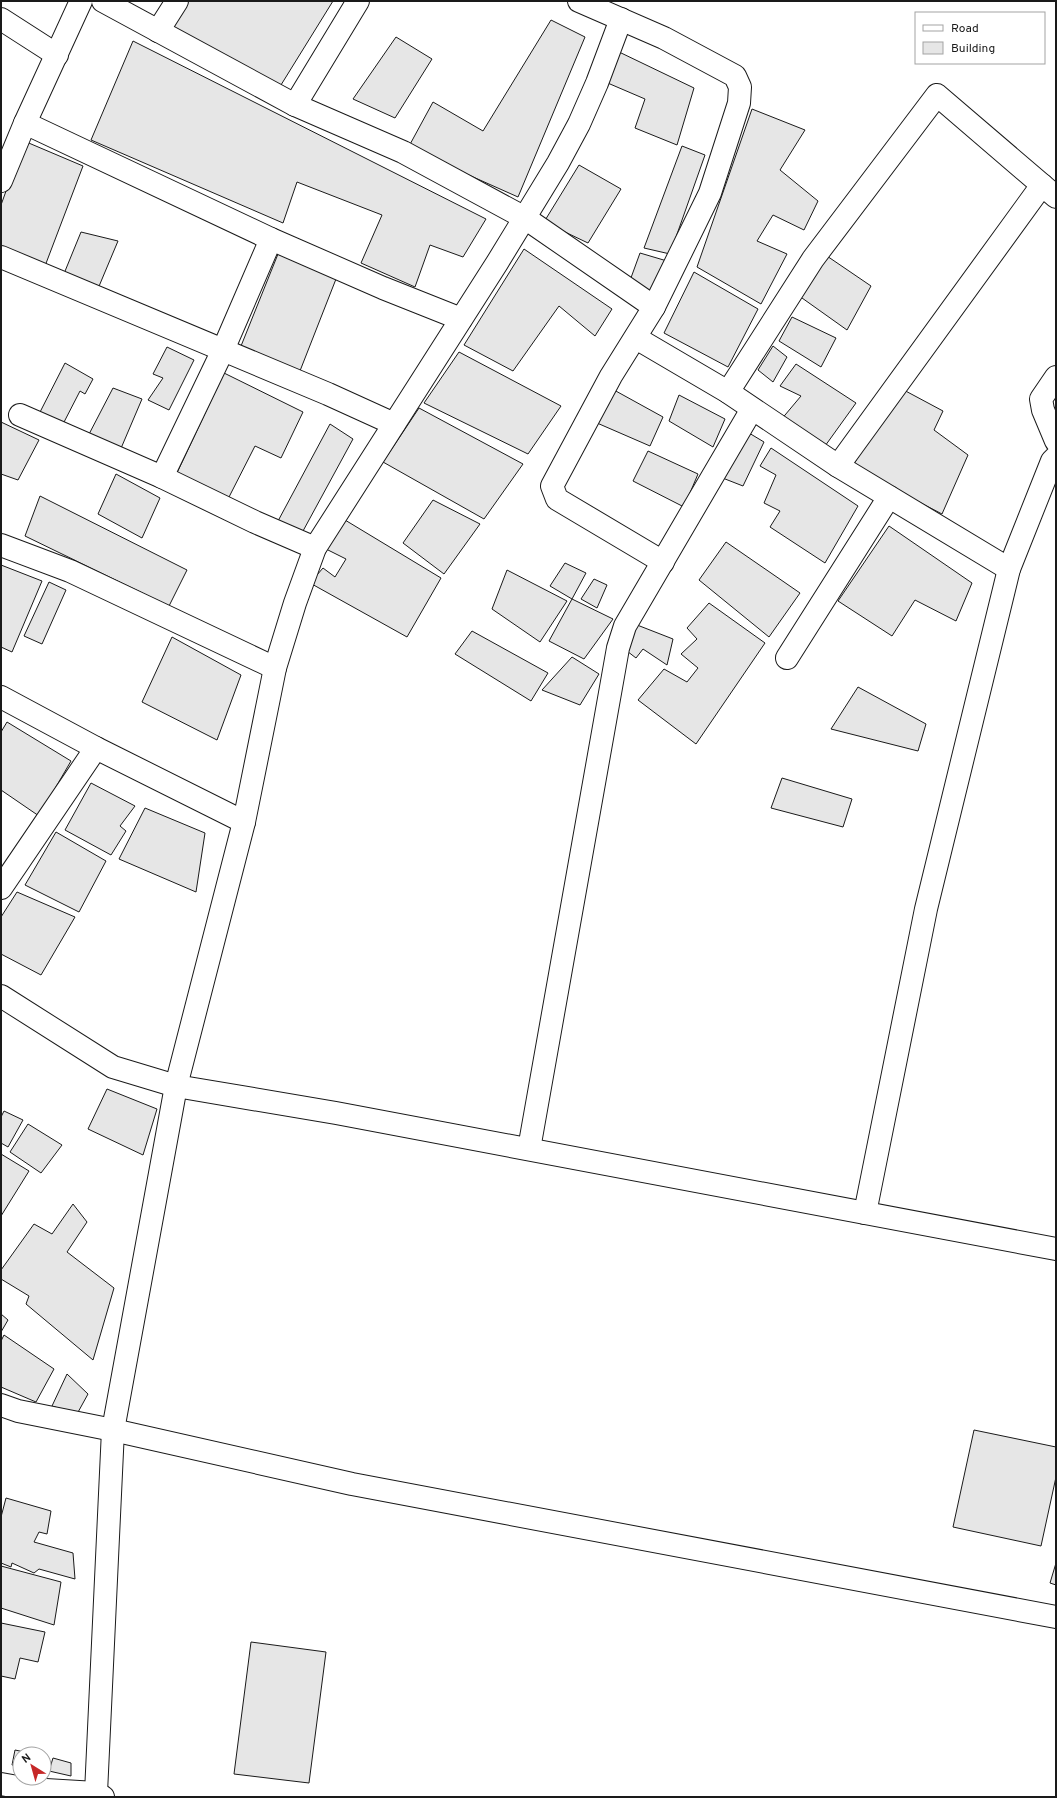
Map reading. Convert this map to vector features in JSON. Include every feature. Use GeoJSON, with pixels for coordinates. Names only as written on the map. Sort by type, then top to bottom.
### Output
{"type":"FeatureCollection","features":[{"type":"Feature","properties":{"kind":"street"},"geometry":{"type":"LineString","coordinates":[[1,181],[25,123],[81,1]]}},
{"type":"Feature","properties":{"kind":"street"},"geometry":{"type":"LineString","coordinates":[[103,1],[295,105],[403,152],[525,218],[654,307]]}},
{"type":"Feature","properties":{"kind":"street"},"geometry":{"type":"LineString","coordinates":[[158,31],[177,1]]}},
{"type":"Feature","properties":{"kind":"street"},"geometry":{"type":"LineString","coordinates":[[295,105],[358,1]]}},
{"type":"Feature","properties":{"kind":"street"},"geometry":{"type":"LineString","coordinates":[[579,1],[664,38],[735,76],[740,87],[739,103],[710,193],[654,307],[611,376],[552,486],[557,499],[663,562]]}},
{"type":"Feature","properties":{"kind":"street"},"geometry":{"type":"LineString","coordinates":[[1,19],[57,55]]}},
{"type":"Feature","properties":{"kind":"street"},"geometry":{"type":"LineString","coordinates":[[1,1784],[99,1795],[112,1430],[176,1086],[244,822],[275,668],[295,603],[315,548],[525,218],[558,163],[597,83],[621,19]]}},
{"type":"Feature","properties":{"kind":"street"},"geometry":{"type":"LineString","coordinates":[[728,392],[813,259],[937,95],[1049,191],[838,466]]}},
{"type":"Feature","properties":{"kind":"street"},"geometry":{"type":"LineString","coordinates":[[25,123],[271,239],[383,288],[461,319]]}},
{"type":"Feature","properties":{"kind":"street"},"geometry":{"type":"LineString","coordinates":[[162,477],[223,350],[271,239]]}},
{"type":"Feature","properties":{"kind":"street"},"geometry":{"type":"LineString","coordinates":[[1,257],[223,350],[394,424]]}},
{"type":"Feature","properties":{"kind":"street"},"geometry":{"type":"LineString","coordinates":[[636,338],[728,392],[838,466],[1009,569]]}},
{"type":"Feature","properties":{"kind":"street"},"geometry":{"type":"LineString","coordinates":[[1056,377],[1041,398],[1043,410],[1056,441]]}},
{"type":"Feature","properties":{"kind":"street"},"geometry":{"type":"LineString","coordinates":[[529,1150],[618,648],[625,626],[752,409]]}},
{"type":"Feature","properties":{"kind":"street"},"geometry":{"type":"LineString","coordinates":[[20,415],[162,477],[255,522],[315,548]]}},
{"type":"Feature","properties":{"kind":"street"},"geometry":{"type":"LineString","coordinates":[[865,1213],[926,909],[1009,569],[1052,461],[1056,457]]}},
{"type":"Feature","properties":{"kind":"street"},"geometry":{"type":"LineString","coordinates":[[787,658],[889,497]]}},
{"type":"Feature","properties":{"kind":"street"},"geometry":{"type":"LineString","coordinates":[[1,545],[70,571],[275,668]]}},
{"type":"Feature","properties":{"kind":"street"},"geometry":{"type":"LineString","coordinates":[[1,697],[96,748],[244,822]]}},
{"type":"Feature","properties":{"kind":"street"},"geometry":{"type":"LineString","coordinates":[[1,888],[96,748]]}},
{"type":"Feature","properties":{"kind":"street"},"geometry":{"type":"LineString","coordinates":[[1,996],[113,1067],[176,1086],[336,1113],[1056,1249]]}},
{"type":"Feature","properties":{"kind":"street"},"geometry":{"type":"LineString","coordinates":[[1,1405],[18,1411],[112,1430],[352,1484],[1056,1617]]}},
{"type":"Feature","properties":{"kind":"building"},"geometry":{"type":"Polygon","coordinates":[[[181,1],[333,1],[276,93],[164,29],[181,1]]]}},
{"type":"Feature","properties":{"kind":"building"},"geometry":{"type":"Polygon","coordinates":[[[551,20],[585,37],[518,197],[408,148],[433,102],[483,131],[551,20]]]}},
{"type":"Feature","properties":{"kind":"building"},"geometry":{"type":"Polygon","coordinates":[[[396,37],[432,59],[395,118],[353,99],[396,37]]]}},
{"type":"Feature","properties":{"kind":"building"},"geometry":{"type":"Polygon","coordinates":[[[133,41],[486,219],[463,257],[430,245],[415,287],[361,263],[382,215],[297,182],[283,223],[91,140],[133,41]]]}},
{"type":"Feature","properties":{"kind":"building"},"geometry":{"type":"Polygon","coordinates":[[[617,51],[694,88],[677,145],[635,128],[645,99],[603,81],[617,51]]]}},
{"type":"Feature","properties":{"kind":"building"},"geometry":{"type":"Polygon","coordinates":[[[752,109],[805,130],[780,170],[818,201],[804,230],[773,215],[757,241],[787,254],[761,304],[697,267],[752,109]]]}},
{"type":"Feature","properties":{"kind":"building"},"geometry":{"type":"Polygon","coordinates":[[[24,141],[83,166],[45,266],[1,248],[1,205],[24,141]]]}},
{"type":"Feature","properties":{"kind":"building"},"geometry":{"type":"Polygon","coordinates":[[[682,146],[705,155],[670,254],[644,248],[682,146]]]}},
{"type":"Feature","properties":{"kind":"building"},"geometry":{"type":"Polygon","coordinates":[[[579,165],[621,189],[588,243],[544,222],[579,165]]]}},
{"type":"Feature","properties":{"kind":"building"},"geometry":{"type":"Polygon","coordinates":[[[81,232],[118,241],[97,291],[61,281],[81,232]]]}},
{"type":"Feature","properties":{"kind":"building"},"geometry":{"type":"Polygon","coordinates":[[[524,249],[612,309],[595,336],[559,306],[513,371],[464,345],[524,249]]]}},
{"type":"Feature","properties":{"kind":"building"},"geometry":{"type":"Polygon","coordinates":[[[640,253],[667,261],[652,294],[628,286],[640,253]]]}},
{"type":"Feature","properties":{"kind":"building"},"geometry":{"type":"Polygon","coordinates":[[[278,254],[336,279],[298,376],[239,351],[278,254]]]}},
{"type":"Feature","properties":{"kind":"building"},"geometry":{"type":"Polygon","coordinates":[[[824,254],[871,286],[847,330],[795,293],[824,254]]]}},
{"type":"Feature","properties":{"kind":"building"},"geometry":{"type":"Polygon","coordinates":[[[694,272],[758,309],[728,367],[664,333],[694,272]]]}},
{"type":"Feature","properties":{"kind":"building"},"geometry":{"type":"Polygon","coordinates":[[[792,317],[836,338],[821,367],[779,341],[792,317]]]}},
{"type":"Feature","properties":{"kind":"building"},"geometry":{"type":"Polygon","coordinates":[[[773,346],[787,357],[773,382],[758,370],[773,346]]]}},
{"type":"Feature","properties":{"kind":"building"},"geometry":{"type":"Polygon","coordinates":[[[167,347],[194,360],[169,410],[148,400],[163,378],[153,374],[167,347]]]}},
{"type":"Feature","properties":{"kind":"building"},"geometry":{"type":"Polygon","coordinates":[[[459,352],[561,406],[528,454],[424,403],[459,352]]]}},
{"type":"Feature","properties":{"kind":"building"},"geometry":{"type":"Polygon","coordinates":[[[65,363],[93,379],[85,394],[80,391],[62,426],[37,418],[65,363]]]}},
{"type":"Feature","properties":{"kind":"building"},"geometry":{"type":"Polygon","coordinates":[[[796,364],[856,403],[820,453],[780,421],[801,396],[780,386],[796,364]]]}},
{"type":"Feature","properties":{"kind":"building"},"geometry":{"type":"Polygon","coordinates":[[[224,373],[303,412],[281,458],[255,446],[228,499],[176,475],[224,373]]]}},
{"type":"Feature","properties":{"kind":"building"},"geometry":{"type":"Polygon","coordinates":[[[113,388],[142,399],[119,453],[87,438],[113,388]]]}},
{"type":"Feature","properties":{"kind":"building"},"geometry":{"type":"Polygon","coordinates":[[[900,388],[943,411],[934,430],[968,455],[942,514],[852,467],[900,388]]]}},
{"type":"Feature","properties":{"kind":"building"},"geometry":{"type":"Polygon","coordinates":[[[614,390],[663,417],[650,446],[597,423],[614,390]]]}},
{"type":"Feature","properties":{"kind":"building"},"geometry":{"type":"Polygon","coordinates":[[[679,395],[725,419],[713,447],[669,421],[679,395]]]}},
{"type":"Feature","properties":{"kind":"building"},"geometry":{"type":"Polygon","coordinates":[[[419,408],[523,464],[484,519],[383,462],[419,408]]]}},
{"type":"Feature","properties":{"kind":"building"},"geometry":{"type":"Polygon","coordinates":[[[1,422],[39,440],[18,480],[1,474],[1,422]]]}},
{"type":"Feature","properties":{"kind":"building"},"geometry":{"type":"Polygon","coordinates":[[[330,424],[353,439],[303,531],[278,521],[330,424]]]}},
{"type":"Feature","properties":{"kind":"building"},"geometry":{"type":"Polygon","coordinates":[[[749,433],[764,442],[743,486],[720,477],[749,433]]]}},
{"type":"Feature","properties":{"kind":"building"},"geometry":{"type":"Polygon","coordinates":[[[771,448],[858,506],[825,563],[770,527],[780,511],[764,503],[776,475],[760,466],[771,448]]]}},
{"type":"Feature","properties":{"kind":"building"},"geometry":{"type":"Polygon","coordinates":[[[648,451],[698,474],[684,507],[633,481],[648,451]]]}},
{"type":"Feature","properties":{"kind":"building"},"geometry":{"type":"Polygon","coordinates":[[[116,474],[160,498],[142,538],[98,514],[116,474]]]}},
{"type":"Feature","properties":{"kind":"building"},"geometry":{"type":"Polygon","coordinates":[[[40,496],[187,570],[169,606],[25,536],[40,496]]]}},
{"type":"Feature","properties":{"kind":"building"},"geometry":{"type":"Polygon","coordinates":[[[433,500],[480,524],[444,574],[403,543],[433,500]]]}},
{"type":"Feature","properties":{"kind":"building"},"geometry":{"type":"Polygon","coordinates":[[[345,520],[441,578],[407,637],[310,583],[323,568],[335,577],[346,559],[326,549],[345,520]]]}},
{"type":"Feature","properties":{"kind":"building"},"geometry":{"type":"Polygon","coordinates":[[[889,526],[972,583],[956,621],[915,600],[892,636],[838,601],[889,526]]]}},
{"type":"Feature","properties":{"kind":"building"},"geometry":{"type":"Polygon","coordinates":[[[726,542],[800,593],[769,637],[699,580],[726,542]]]}},
{"type":"Feature","properties":{"kind":"building"},"geometry":{"type":"Polygon","coordinates":[[[565,563],[586,573],[572,599],[550,586],[565,563]]]}},
{"type":"Feature","properties":{"kind":"building"},"geometry":{"type":"Polygon","coordinates":[[[1,565],[42,581],[12,652],[1,647],[1,565]]]}},
{"type":"Feature","properties":{"kind":"building"},"geometry":{"type":"Polygon","coordinates":[[[507,570],[567,601],[540,642],[492,609],[507,570]]]}},
{"type":"Feature","properties":{"kind":"building"},"geometry":{"type":"Polygon","coordinates":[[[594,579],[607,585],[597,608],[581,599],[594,579]]]}},
{"type":"Feature","properties":{"kind":"building"},"geometry":{"type":"Polygon","coordinates":[[[49,582],[66,590],[42,644],[24,636],[49,582]]]}},
{"type":"Feature","properties":{"kind":"building"},"geometry":{"type":"Polygon","coordinates":[[[572,599],[613,619],[584,659],[549,641],[572,599]]]}},
{"type":"Feature","properties":{"kind":"building"},"geometry":{"type":"Polygon","coordinates":[[[709,603],[765,643],[696,744],[638,700],[664,669],[687,682],[698,668],[681,654],[697,639],[687,628],[709,603]]]}},
{"type":"Feature","properties":{"kind":"building"},"geometry":{"type":"Polygon","coordinates":[[[632,623],[673,639],[667,665],[643,649],[636,658],[623,648],[632,623]]]}},
{"type":"Feature","properties":{"kind":"building"},"geometry":{"type":"Polygon","coordinates":[[[472,631],[548,673],[531,701],[455,654],[472,631]]]}},
{"type":"Feature","properties":{"kind":"building"},"geometry":{"type":"Polygon","coordinates":[[[172,637],[241,675],[217,740],[142,702],[172,637]]]}},
{"type":"Feature","properties":{"kind":"building"},"geometry":{"type":"Polygon","coordinates":[[[572,657],[599,674],[580,705],[542,690],[572,657]]]}},
{"type":"Feature","properties":{"kind":"building"},"geometry":{"type":"Polygon","coordinates":[[[858,687],[926,724],[918,751],[831,729],[858,687]]]}},
{"type":"Feature","properties":{"kind":"building"},"geometry":{"type":"Polygon","coordinates":[[[7,722],[71,761],[39,816],[1,790],[1,732],[7,722]]]}},
{"type":"Feature","properties":{"kind":"building"},"geometry":{"type":"Polygon","coordinates":[[[782,778],[852,799],[843,827],[771,808],[782,778]]]}},
{"type":"Feature","properties":{"kind":"building"},"geometry":{"type":"Polygon","coordinates":[[[91,783],[135,806],[120,826],[126,831],[111,855],[65,830],[91,783]]]}},
{"type":"Feature","properties":{"kind":"building"},"geometry":{"type":"Polygon","coordinates":[[[145,808],[205,833],[196,892],[119,859],[145,808]]]}},
{"type":"Feature","properties":{"kind":"building"},"geometry":{"type":"Polygon","coordinates":[[[56,832],[106,861],[79,912],[25,885],[56,832]]]}},
{"type":"Feature","properties":{"kind":"building"},"geometry":{"type":"Polygon","coordinates":[[[17,892],[75,917],[41,975],[1,954],[1,917],[17,892]]]}},
{"type":"Feature","properties":{"kind":"building"},"geometry":{"type":"Polygon","coordinates":[[[107,1089],[157,1109],[143,1155],[88,1129],[107,1089]]]}},
{"type":"Feature","properties":{"kind":"building"},"geometry":{"type":"Polygon","coordinates":[[[4,1111],[23,1120],[8,1147],[1,1143],[1,1117],[4,1111]]]}},
{"type":"Feature","properties":{"kind":"building"},"geometry":{"type":"Polygon","coordinates":[[[28,1124],[62,1145],[41,1173],[10,1152],[28,1124]]]}},
{"type":"Feature","properties":{"kind":"building"},"geometry":{"type":"Polygon","coordinates":[[[1,1154],[29,1171],[1,1216],[1,1154]]]}},
{"type":"Feature","properties":{"kind":"building"},"geometry":{"type":"Polygon","coordinates":[[[73,1204],[87,1222],[67,1252],[114,1288],[93,1360],[26,1304],[29,1296],[1,1279],[1,1270],[34,1224],[52,1234],[73,1204]]]}},
{"type":"Feature","properties":{"kind":"building"},"geometry":{"type":"Polygon","coordinates":[[[1,1314],[8,1320],[1,1332],[1,1314]]]}},
{"type":"Feature","properties":{"kind":"building"},"geometry":{"type":"Polygon","coordinates":[[[4,1335],[54,1369],[36,1402],[1,1387],[1,1341],[4,1335]]]}},
{"type":"Feature","properties":{"kind":"building"},"geometry":{"type":"Polygon","coordinates":[[[67,1374],[88,1394],[77,1414],[52,1406],[67,1374]]]}},
{"type":"Feature","properties":{"kind":"building"},"geometry":{"type":"Polygon","coordinates":[[[974,1430],[1056,1447],[1056,1477],[1041,1546],[953,1527],[974,1430]]]}},
{"type":"Feature","properties":{"kind":"building"},"geometry":{"type":"Polygon","coordinates":[[[6,1498],[51,1511],[47,1534],[39,1532],[34,1542],[73,1553],[75,1579],[39,1569],[34,1573],[12,1563],[11,1567],[1,1563],[1,1517],[6,1498]]]}},
{"type":"Feature","properties":{"kind":"building"},"geometry":{"type":"Polygon","coordinates":[[[1056,1563],[1056,1585],[1050,1583],[1056,1563]]]}},
{"type":"Feature","properties":{"kind":"building"},"geometry":{"type":"Polygon","coordinates":[[[1,1566],[61,1582],[54,1625],[1,1608],[1,1566]]]}},
{"type":"Feature","properties":{"kind":"building"},"geometry":{"type":"Polygon","coordinates":[[[1,1623],[45,1632],[38,1662],[20,1658],[15,1679],[1,1676],[1,1623]]]}},
{"type":"Feature","properties":{"kind":"building"},"geometry":{"type":"Polygon","coordinates":[[[251,1642],[326,1652],[309,1783],[234,1774],[251,1642]]]}},
{"type":"Feature","properties":{"kind":"building"},"geometry":{"type":"Polygon","coordinates":[[[53,1758],[71,1763],[71,1776],[52,1772],[53,1758]]]}}]}
